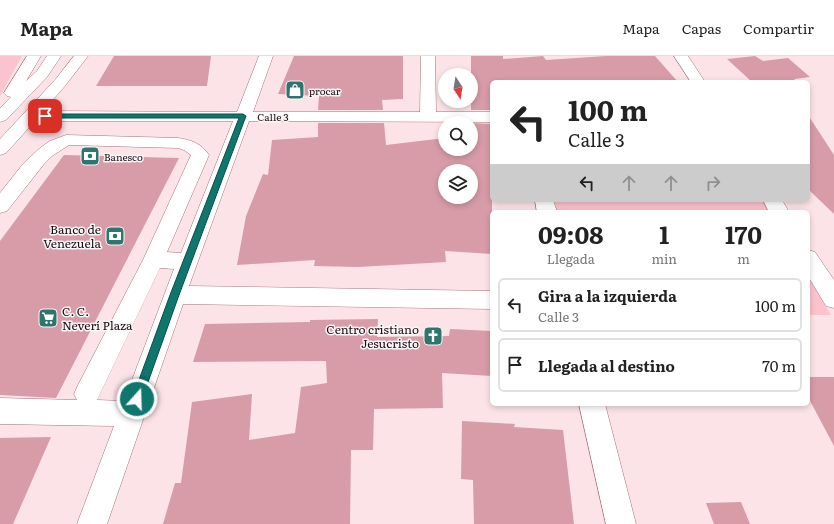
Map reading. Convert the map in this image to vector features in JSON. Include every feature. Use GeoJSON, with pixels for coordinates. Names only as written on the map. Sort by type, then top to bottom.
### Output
{"type":"FeatureCollection","features":[{"type":"Feature","properties":{"kind":"street"},"geometry":{"type":"LineString","coordinates":[[0,111],[34,56]]}},
{"type":"Feature","properties":{"kind":"street"},"geometry":{"type":"LineString","coordinates":[[0,117],[42,74],[54,56]]}},
{"type":"Feature","properties":{"kind":"street"},"geometry":{"type":"LineString","coordinates":[[0,149],[60,83],[81,56]]}},
{"type":"Feature","properties":{"kind":"street"},"geometry":{"type":"LineString","coordinates":[[92,524],[175,295],[266,56]]}},
{"type":"Feature","properties":{"kind":"street"},"geometry":{"type":"LineString","coordinates":[[428,56],[428,117]]}},
{"type":"Feature","properties":{"kind":"street"},"geometry":{"type":"LineString","coordinates":[[682,56],[697,80]]}},
{"type":"Feature","properties":{"kind":"street","name":"Calle 3"},"geometry":{"type":"LineString","coordinates":[[30,116],[490,117]]}},
{"type":"Feature","properties":{"kind":"street"},"geometry":{"type":"LineString","coordinates":[[0,206],[45,152],[66,140],[178,143],[190,145],[196,149],[200,155],[153,260],[87,394]]}},
{"type":"Feature","properties":{"kind":"street"},"geometry":{"type":"LineString","coordinates":[[153,260],[188,261]]}},
{"type":"Feature","properties":{"kind":"street"},"geometry":{"type":"LineString","coordinates":[[810,261],[834,299]]}},
{"type":"Feature","properties":{"kind":"street"},"geometry":{"type":"LineString","coordinates":[[175,295],[490,300]]}},
{"type":"Feature","properties":{"kind":"street"},"geometry":{"type":"LineString","coordinates":[[592,406],[621,524]]}},
{"type":"Feature","properties":{"kind":"street"},"geometry":{"type":"LineString","coordinates":[[0,411],[132,414]]}},
{"type":"Feature","properties":{"kind":"shaded area"},"geometry":{"type":"Polygon","coordinates":[[[0,56],[22,56],[0,96],[0,56]]]}},
{"type":"Feature","properties":{"kind":"shaded area"},"geometry":{"type":"Polygon","coordinates":[[[554,202],[764,202],[769,210],[556,210],[554,202]]]}},
{"type":"Feature","properties":{"kind":"shaded area"},"geometry":{"type":"Polygon","coordinates":[[[810,279],[831,315],[810,315],[810,279]]]}},
{"type":"Feature","properties":{"kind":"building"},"geometry":{"type":"Polygon","coordinates":[[[114,56],[211,56],[207,86],[96,86],[114,56]]]}},
{"type":"Feature","properties":{"kind":"building"},"geometry":{"type":"Polygon","coordinates":[[[294,56],[403,56],[403,99],[382,100],[383,110],[318,110],[319,96],[278,94],[294,56]]]}},
{"type":"Feature","properties":{"kind":"building"},"geometry":{"type":"Polygon","coordinates":[[[471,56],[503,56],[503,59],[543,56],[546,60],[606,56],[655,56],[676,80],[490,80],[490,110],[471,110],[471,108],[478,108],[478,68],[471,68],[471,56]]]}},
{"type":"Feature","properties":{"kind":"building"},"geometry":{"type":"Polygon","coordinates":[[[755,56],[763,61],[788,58],[810,77],[794,79],[795,80],[750,80],[727,59],[755,56]]]}},
{"type":"Feature","properties":{"kind":"building"},"geometry":{"type":"Polygon","coordinates":[[[810,118],[834,155],[834,214],[810,191],[810,118]]]}},
{"type":"Feature","properties":{"kind":"building"},"geometry":{"type":"Polygon","coordinates":[[[318,123],[384,123],[386,145],[438,139],[438,156],[478,156],[478,123],[490,124],[490,202],[492,202],[492,210],[490,210],[490,254],[445,251],[446,262],[358,267],[314,266],[315,260],[237,265],[246,216],[263,174],[268,175],[272,140],[318,137],[318,123]]]}},
{"type":"Feature","properties":{"kind":"building","name":"C. C. Neverí Plaza"},"geometry":{"type":"Polygon","coordinates":[[[64,155],[179,158],[56,398],[0,395],[0,241],[64,155]]]}},
{"type":"Feature","properties":{"kind":"building"},"geometry":{"type":"Polygon","coordinates":[[[378,319],[377,337],[449,336],[450,329],[490,331],[490,376],[442,373],[443,408],[374,409],[373,450],[351,450],[350,524],[163,524],[175,483],[181,483],[192,402],[252,394],[249,440],[295,433],[301,387],[327,383],[326,361],[193,362],[205,324],[310,322],[310,320],[378,319]]]}},
{"type":"Feature","properties":{"kind":"building"},"geometry":{"type":"Polygon","coordinates":[[[810,377],[834,377],[834,446],[810,401],[810,377]]]}},
{"type":"Feature","properties":{"kind":"building"},"geometry":{"type":"Polygon","coordinates":[[[462,421],[515,424],[514,427],[563,430],[574,524],[474,524],[473,480],[461,479],[462,421]]]}},
{"type":"Feature","properties":{"kind":"building"},"geometry":{"type":"Polygon","coordinates":[[[51,437],[13,524],[0,524],[0,438],[51,437]]]}},
{"type":"Feature","properties":{"kind":"building"},"geometry":{"type":"Polygon","coordinates":[[[741,502],[750,524],[714,524],[706,503],[741,502]]]}},
{"type":"Feature","properties":{"kind":"place","name":"procar"},"geometry":{"type":"Point","coordinates":[295,90]}},
{"type":"Feature","properties":{"kind":"place","name":"Banesco"},"geometry":{"type":"Point","coordinates":[90,156]}},
{"type":"Feature","properties":{"kind":"place","name":"Banco de Venezuela"},"geometry":{"type":"Point","coordinates":[115,236]}},
{"type":"Feature","properties":{"kind":"place","name":"C. C. Neverí Plaza"},"geometry":{"type":"Point","coordinates":[48,318]}},
{"type":"Feature","properties":{"kind":"place","name":"Centro cristiano Jesucristo"},"geometry":{"type":"Point","coordinates":[433,336]}},
{"type":"Feature","properties":{"kind":"route"},"geometry":{"type":"LineString","coordinates":[[45,116],[243,116],[137,399]]}}]}
